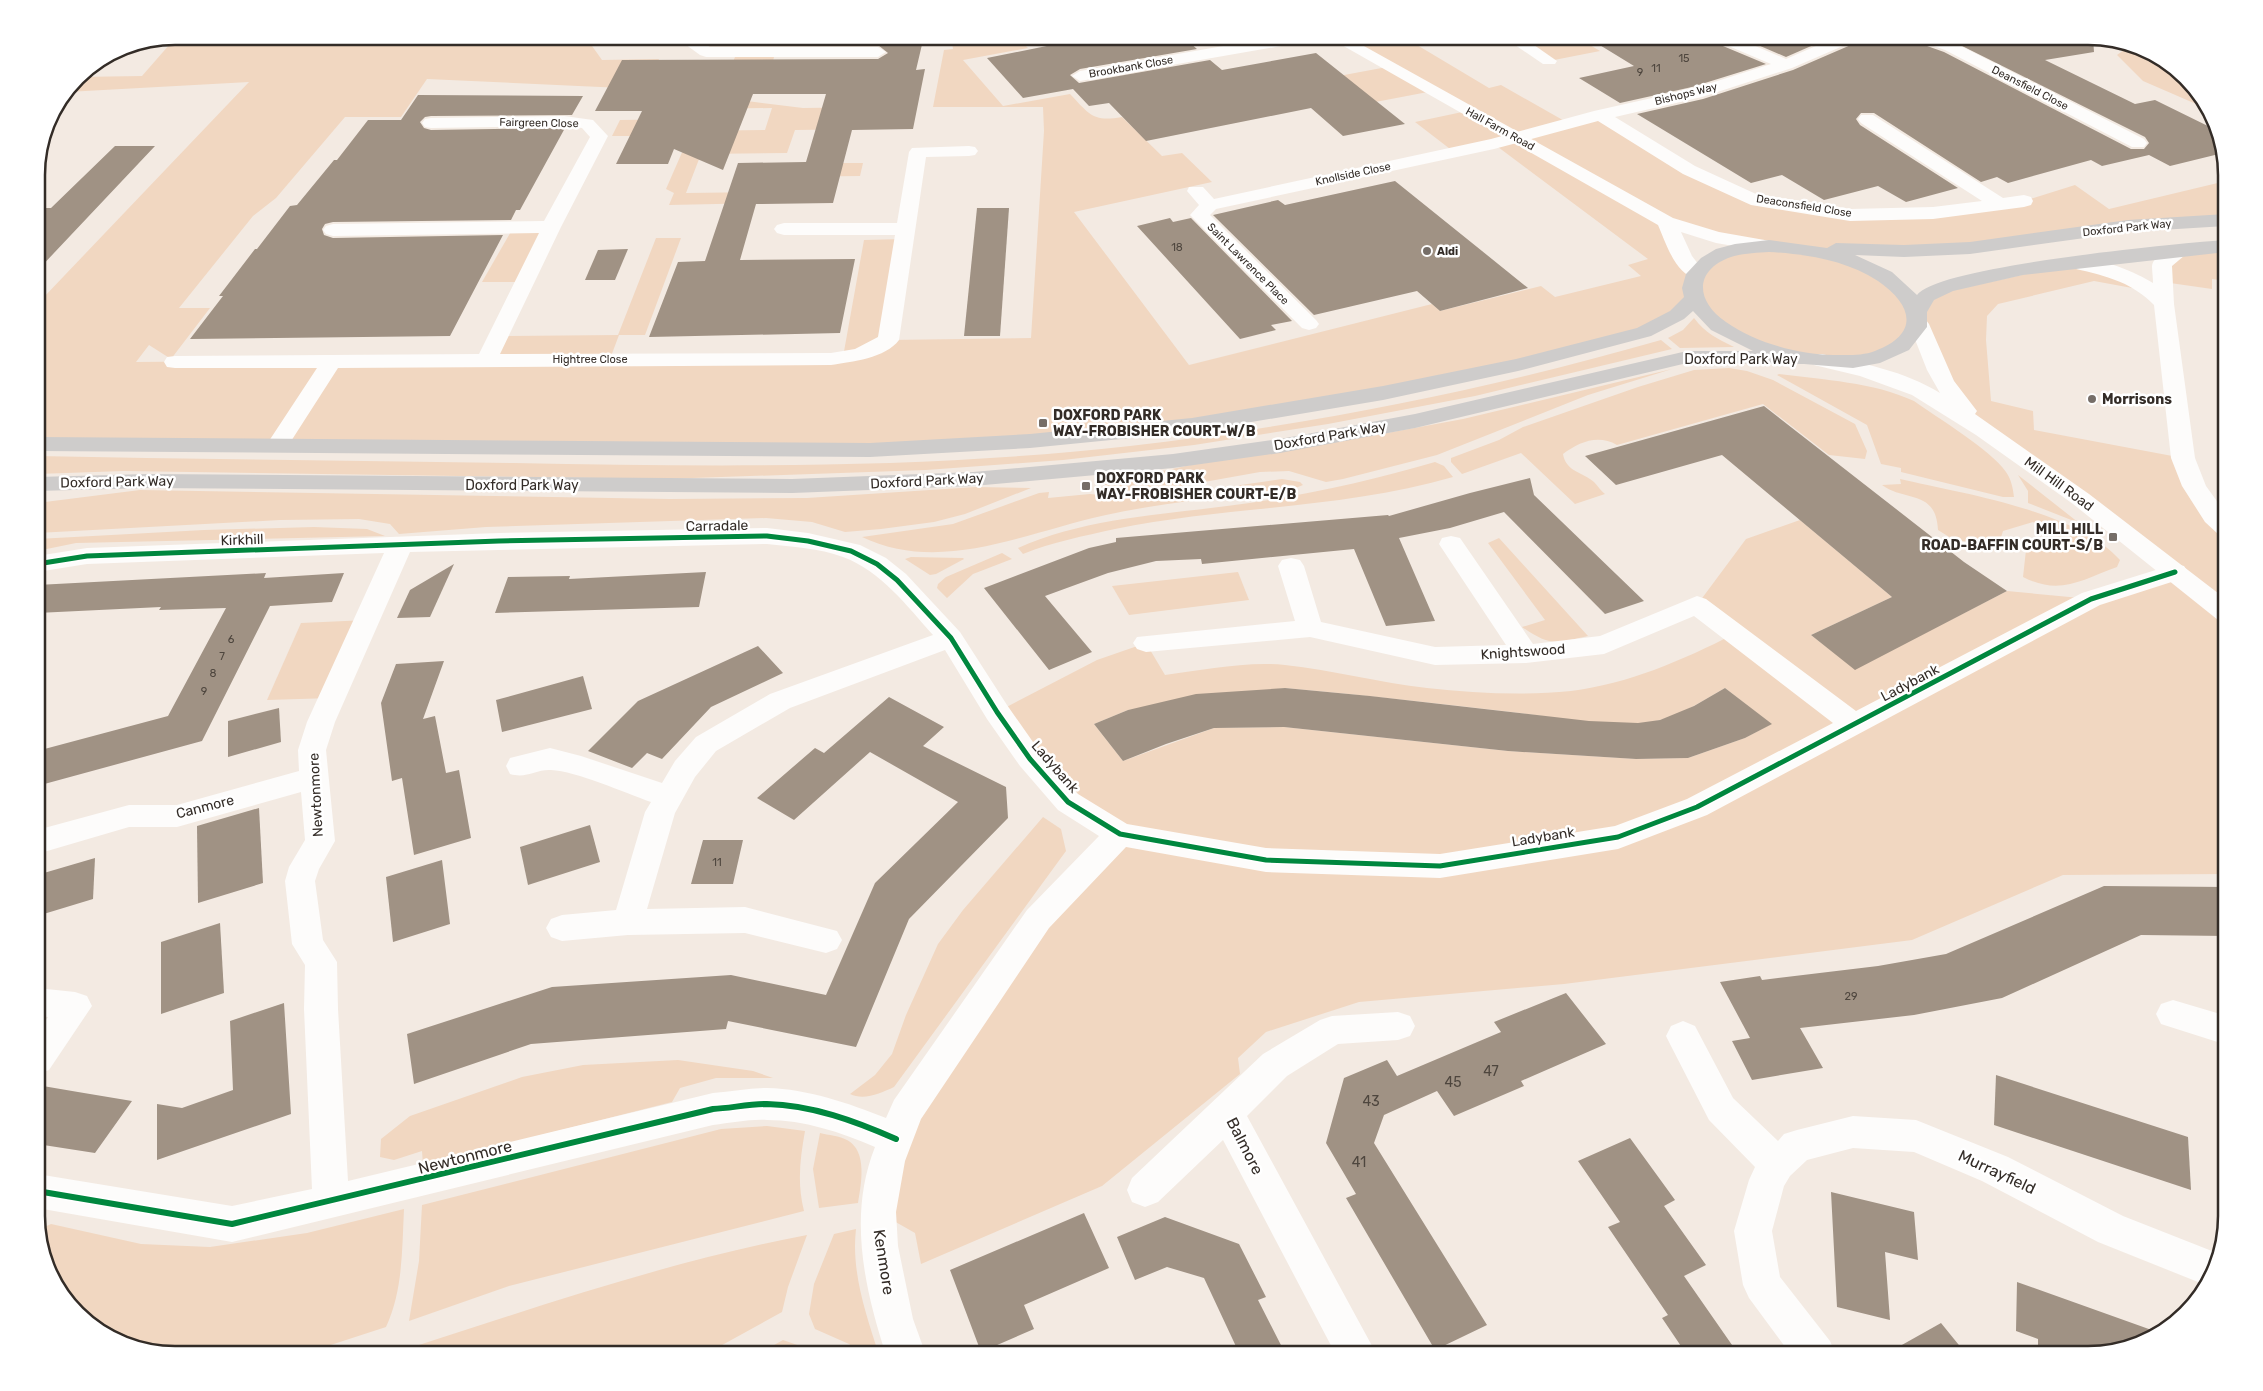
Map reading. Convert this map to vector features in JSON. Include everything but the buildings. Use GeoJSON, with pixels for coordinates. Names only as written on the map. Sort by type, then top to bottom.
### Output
{"type":"FeatureCollection","features":[{"type":"Feature","properties":{"kind":"main road","name":"Doxford Park Way"},"geometry":{"type":"LineString","coordinates":[[1695,273],[1718,255],[1746,248],[1769,246],[1904,251],[1970,248],[2128,226],[2218,220]]}},
{"type":"Feature","properties":{"kind":"main road","name":"Doxford Park Way"},"geometry":{"type":"LineString","coordinates":[[1790,247],[1828,254],[1876,272],[1904,290],[1918,318]]}},
{"type":"Feature","properties":{"kind":"main road","name":"Doxford Park Way"},"geometry":{"type":"LineString","coordinates":[[45,484],[147,481],[792,486],[973,479],[1173,461],[1280,446],[1415,421],[1687,357],[1814,359],[1856,363],[1892,352],[1908,342],[1927,296],[1946,287],[2023,269],[2218,247]]}},
{"type":"Feature","properties":{"kind":"main road"},"geometry":{"type":"LineString","coordinates":[[45,444],[278,444],[696,450],[870,450],[1030,441],[1173,427],[1383,393],[1518,365],[1644,332],[1677,315],[1694,299],[1691,288],[1695,273]]}},
{"type":"Feature","properties":{"kind":"main road","name":"Doxford Park Way"},"geometry":{"type":"LineString","coordinates":[[1694,299],[1716,324],[1731,334],[1766,349],[1814,359]]}},
{"type":"Feature","properties":{"kind":"street"},"geometry":{"type":"LineString","coordinates":[[696,45],[706,52],[831,61],[878,52]]}},
{"type":"Feature","properties":{"kind":"street"},"geometry":{"type":"LineString","coordinates":[[1238,45],[1241,48]]}},
{"type":"Feature","properties":{"kind":"street","name":"Brookbank Close"},"geometry":{"type":"LineString","coordinates":[[1080,76],[1258,45]]}},
{"type":"Feature","properties":{"kind":"street","name":"Hall Farm Road"},"geometry":{"type":"LineString","coordinates":[[1350,45],[1666,222],[1716,237],[1769,246]]}},
{"type":"Feature","properties":{"kind":"street"},"geometry":{"type":"LineString","coordinates":[[1524,45],[1549,61]]}},
{"type":"Feature","properties":{"kind":"street"},"geometry":{"type":"LineString","coordinates":[[1739,45],[1786,65]]}},
{"type":"Feature","properties":{"kind":"street","name":"Bishops Way"},"geometry":{"type":"LineString","coordinates":[[1514,136],[1696,93],[1786,65],[1832,45]]}},
{"type":"Feature","properties":{"kind":"street","name":"Deansfield Close"},"geometry":{"type":"LineString","coordinates":[[1945,45],[2138,143]]}},
{"type":"Feature","properties":{"kind":"street","name":"Deaconsfield Close"},"geometry":{"type":"LineString","coordinates":[[1600,115],[1689,170],[1751,198],[1850,215],[1933,213],[2024,201]]}},
{"type":"Feature","properties":{"kind":"street"},"geometry":{"type":"LineString","coordinates":[[1867,119],[1999,204]]}},
{"type":"Feature","properties":{"kind":"street","name":"Fairgreen Close"},"geometry":{"type":"LineString","coordinates":[[431,123],[564,121],[587,124],[599,136],[551,227],[487,359]]}},
{"type":"Feature","properties":{"kind":"street"},"geometry":{"type":"LineString","coordinates":[[2118,133],[2146,127]]}},
{"type":"Feature","properties":{"kind":"street","name":"Knollside Close"},"geometry":{"type":"LineString","coordinates":[[1203,198],[1494,144],[1514,136]]}},
{"type":"Feature","properties":{"kind":"street"},"geometry":{"type":"LineString","coordinates":[[1870,140],[1895,137]]}},
{"type":"Feature","properties":{"kind":"street","name":"Hightree Close"},"geometry":{"type":"LineString","coordinates":[[175,362],[487,359],[831,359],[861,354],[888,340],[918,152],[969,151]]}},
{"type":"Feature","properties":{"kind":"street","name":"Saint Lawrence Place"},"geometry":{"type":"LineString","coordinates":[[1203,198],[1198,215],[1309,324]]}},
{"type":"Feature","properties":{"kind":"street"},"geometry":{"type":"LineString","coordinates":[[1666,222],[1683,257],[1695,273]]}},
{"type":"Feature","properties":{"kind":"street"},"geometry":{"type":"LineString","coordinates":[[333,230],[551,227]]}},
{"type":"Feature","properties":{"kind":"street"},"geometry":{"type":"LineString","coordinates":[[784,229],[906,229]]}},
{"type":"Feature","properties":{"kind":"street"},"geometry":{"type":"LineString","coordinates":[[2181,250],[2162,264],[2164,304],[2183,458],[2194,486],[2218,521]]}},
{"type":"Feature","properties":{"kind":"street"},"geometry":{"type":"LineString","coordinates":[[2075,262],[2122,272],[2154,292],[2164,304]]}},
{"type":"Feature","properties":{"kind":"street","name":"Mill Hill Road"},"geometry":{"type":"LineString","coordinates":[[1918,318],[1933,364],[1949,393],[1984,430]]}},
{"type":"Feature","properties":{"kind":"street","name":"Mill Hill Road"},"geometry":{"type":"LineString","coordinates":[[1814,359],[1867,371],[1920,390],[1984,430],[2081,499],[2218,607]]}},
{"type":"Feature","properties":{"kind":"street"},"geometry":{"type":"LineString","coordinates":[[278,444],[332,360]]}},
{"type":"Feature","properties":{"kind":"street","name":"Carradale"},"geometry":{"type":"LineString","coordinates":[[448,544],[499,540],[767,536],[808,541],[851,550],[877,564],[896,580],[951,638]]}},
{"type":"Feature","properties":{"kind":"street","name":"Kirkhill"},"geometry":{"type":"LineString","coordinates":[[45,563],[87,556],[448,544]]}},
{"type":"Feature","properties":{"kind":"street"},"geometry":{"type":"LineString","coordinates":[[1452,544],[1526,654]]}},
{"type":"Feature","properties":{"kind":"street","name":"Newtonmore"},"geometry":{"type":"LineString","coordinates":[[330,1202],[321,1009],[322,962],[308,944],[300,881],[304,867],[320,841],[312,750],[321,722],[400,546]]}},
{"type":"Feature","properties":{"kind":"street"},"geometry":{"type":"LineString","coordinates":[[1291,566],[1310,628]]}},
{"type":"Feature","properties":{"kind":"street","name":"Ladybank"},"geometry":{"type":"LineString","coordinates":[[951,638],[997,712],[1030,759],[1068,802],[1120,834],[1266,860],[1440,866],[1618,836],[1697,807],[2091,599],[2175,572]]}},
{"type":"Feature","properties":{"kind":"street","name":"Knightswood"},"geometry":{"type":"LineString","coordinates":[[1146,643],[1310,628],[1435,656],[1526,654],[1604,644],[1697,605],[1855,725]]}},
{"type":"Feature","properties":{"kind":"street"},"geometry":{"type":"LineString","coordinates":[[628,922],[660,812],[684,769],[706,744],[739,723],[780,701],[951,638]]}},
{"type":"Feature","properties":{"kind":"street"},"geometry":{"type":"LineString","coordinates":[[520,766],[550,759],[571,763],[668,797]]}},
{"type":"Feature","properties":{"kind":"street","name":"Canmore"},"geometry":{"type":"LineString","coordinates":[[45,839],[129,816],[177,816],[314,778]]}},
{"type":"Feature","properties":{"kind":"street"},"geometry":{"type":"LineString","coordinates":[[896,1139],[906,1110],[1038,919],[1120,834]]}},
{"type":"Feature","properties":{"kind":"street"},"geometry":{"type":"LineString","coordinates":[[562,928],[628,922],[745,920],[826,940]]}},
{"type":"Feature","properties":{"kind":"street"},"geometry":{"type":"LineString","coordinates":[[45,1003],[74,1006],[45,1046]]}},
{"type":"Feature","properties":{"kind":"street"},"geometry":{"type":"LineString","coordinates":[[2173,1014],[2218,1028]]}},
{"type":"Feature","properties":{"kind":"street","name":"Balmore"},"geometry":{"type":"LineString","coordinates":[[1352,1346],[1227,1113],[1275,1065],[1332,1030],[1398,1026]]}},
{"type":"Feature","properties":{"kind":"street"},"geometry":{"type":"LineString","coordinates":[[1683,1036],[1721,1109],[1777,1164]]}},
{"type":"Feature","properties":{"kind":"street","name":"Newtonmore"},"geometry":{"type":"LineString","coordinates":[[45,1193],[232,1224],[713,1109],[767,1104],[817,1111],[860,1123],[896,1139]]}},
{"type":"Feature","properties":{"kind":"street"},"geometry":{"type":"LineString","coordinates":[[1145,1190],[1227,1113]]}},
{"type":"Feature","properties":{"kind":"street","name":"Murrayfield"},"geometry":{"type":"LineString","coordinates":[[1809,1346],[1762,1285],[1753,1231],[1768,1180],[1777,1164],[1797,1146],[1853,1132],[1916,1136],[1995,1169],[2111,1229],[2207,1267]]}},
{"type":"Feature","properties":{"kind":"street","name":"Kenmore"},"geometry":{"type":"LineString","coordinates":[[896,1139],[888,1160],[878,1212],[879,1246],[894,1320],[903,1346]]}},
{"type":"Feature","properties":{"kind":"shaded area"},"geometry":{"type":"Polygon","coordinates":[[[169,45],[591,45],[602,60],[659,59],[646,86],[723,86],[735,57],[774,57],[770,73],[747,101],[803,108],[877,107],[872,129],[795,130],[787,153],[701,154],[686,193],[774,192],[770,203],[669,205],[674,193],[666,189],[687,141],[655,136],[612,136],[620,120],[689,119],[685,131],[765,130],[772,108],[692,109],[622,88],[427,79],[401,117],[345,117],[276,198],[253,216],[179,308],[210,308],[171,359],[149,345],[136,362],[487,359],[498,336],[618,335],[656,238],[681,238],[645,335],[619,335],[610,359],[843,357],[864,240],[904,239],[888,340],[1031,338],[1044,131],[1043,107],[933,107],[944,50],[953,49],[952,45],[1025,45],[1028,48],[963,60],[1003,106],[1070,94],[1082,107],[1093,115],[1104,118],[1122,117],[1162,156],[1182,153],[1212,182],[1074,212],[1189,365],[1432,304],[1440,311],[1541,286],[1555,297],[1641,276],[1628,265],[1648,259],[1494,144],[1454,152],[1415,122],[1467,111],[1433,91],[1344,108],[1312,81],[1387,67],[1349,45],[1417,45],[1489,88],[1501,85],[1568,123],[1600,115],[1751,199],[1850,215],[2024,201],[2075,185],[2109,209],[2218,183],[2218,221],[2128,226],[1904,251],[1795,247],[1877,272],[1917,311],[1927,296],[2075,263],[2154,292],[2094,281],[1998,304],[1987,316],[1986,340],[1991,401],[2033,411],[2034,430],[2183,458],[2218,514],[2218,874],[2063,875],[1912,940],[1564,984],[1359,1002],[1266,1032],[1238,1058],[1240,1074],[1102,1186],[921,1264],[915,1233],[878,1212],[906,1111],[1120,834],[1068,802],[997,712],[1097,660],[1146,643],[1165,675],[1225,667],[1270,664],[1321,670],[1409,686],[1517,694],[1571,691],[1613,683],[1675,662],[1734,634],[1697,605],[1746,539],[1800,520],[1892,597],[1811,635],[1855,669],[2007,591],[2091,599],[2175,572],[1984,430],[1919,325],[1908,342],[1856,363],[1807,358],[1731,334],[1693,299],[1644,332],[1518,365],[1192,425],[870,450],[45,444],[45,296],[249,82],[75,92],[89,77],[142,76],[169,45]],[[1667,223],[1695,273],[1746,248],[1667,223]],[[1285,688],[1128,710],[1094,724],[1123,761],[1214,728],[1284,727],[1508,751],[1636,759],[1688,758],[1745,738],[1771,724],[1725,688],[1669,717],[1645,723],[1628,724],[1572,720],[1285,688]]]}},
{"type":"Feature","properties":{"kind":"shaded area"},"geometry":{"type":"Polygon","coordinates":[[[1524,45],[1590,45],[1600,51],[1549,61],[1524,45]]]}},
{"type":"Feature","properties":{"kind":"shaded area"},"geometry":{"type":"Polygon","coordinates":[[[2124,50],[2153,62],[2180,83],[2197,104],[2143,81],[2117,55],[2124,50]]]}},
{"type":"Feature","properties":{"kind":"shaded area"},"geometry":{"type":"Polygon","coordinates":[[[784,163],[863,163],[860,176],[779,177],[784,163]]]}},
{"type":"Feature","properties":{"kind":"shaded area"},"geometry":{"type":"Polygon","coordinates":[[[551,227],[525,282],[482,282],[513,228],[551,227]]]}},
{"type":"Feature","properties":{"kind":"shaded area"},"geometry":{"type":"Polygon","coordinates":[[[2218,247],[2218,280],[2212,279],[2212,289],[2163,282],[2162,264],[2181,250],[2218,247]]]}},
{"type":"Feature","properties":{"kind":"shaded area"},"geometry":{"type":"Polygon","coordinates":[[[1694,318],[1707,332],[1734,347],[1680,348],[1668,338],[1683,330],[1694,318]]]}},
{"type":"Feature","properties":{"kind":"shaded area"},"geometry":{"type":"Polygon","coordinates":[[[1661,340],[1672,349],[1475,396],[1328,424],[1194,445],[1063,460],[926,470],[664,479],[124,471],[45,474],[45,456],[745,465],[899,463],[976,459],[1130,446],[1264,428],[1398,404],[1530,375],[1661,340]]]}},
{"type":"Feature","properties":{"kind":"shaded area"},"geometry":{"type":"Polygon","coordinates":[[[1729,368],[1747,371],[1773,380],[1855,424],[1867,451],[1865,459],[1829,455],[1763,404],[1617,445],[1603,440],[1596,440],[1576,446],[1563,454],[1568,465],[1594,482],[1605,494],[1575,504],[1521,453],[1462,474],[1451,462],[1451,458],[1499,440],[1523,427],[1638,387],[1694,370],[1729,368]]]}},
{"type":"Feature","properties":{"kind":"shaded area"},"geometry":{"type":"Polygon","coordinates":[[[1672,369],[1588,395],[1437,455],[1343,479],[1326,482],[1289,471],[1260,472],[1148,492],[1112,489],[1104,484],[1195,464],[1360,438],[1463,419],[1672,369]]]}},
{"type":"Feature","properties":{"kind":"shaded area"},"geometry":{"type":"Polygon","coordinates":[[[1777,375],[1865,386],[1914,401],[1976,444],[1998,463],[2009,478],[2014,497],[2003,497],[1901,472],[1901,468],[1881,464],[1867,425],[1777,375]]]}},
{"type":"Feature","properties":{"kind":"shaded area"},"geometry":{"type":"Polygon","coordinates":[[[1435,462],[1444,466],[1453,477],[1370,495],[1157,521],[1080,537],[1023,554],[1018,548],[1068,530],[1094,524],[1306,493],[1384,476],[1435,462]]]}},
{"type":"Feature","properties":{"kind":"shaded area"},"geometry":{"type":"Polygon","coordinates":[[[2018,475],[2079,523],[2028,503],[2028,491],[2018,475]]]}},
{"type":"Feature","properties":{"kind":"shaded area"},"geometry":{"type":"Polygon","coordinates":[[[1282,479],[1300,482],[1303,485],[1274,491],[1130,510],[1076,522],[984,547],[923,552],[892,548],[862,537],[953,524],[1039,493],[1049,492],[1048,498],[1090,494],[1130,498],[1157,497],[1282,479]]]}},
{"type":"Feature","properties":{"kind":"shaded area"},"geometry":{"type":"Polygon","coordinates":[[[1900,479],[1986,498],[2047,516],[2076,528],[2100,543],[2120,560],[2117,567],[2081,581],[2060,586],[2036,583],[2023,577],[2026,550],[2057,539],[2033,522],[2003,531],[1997,550],[1981,543],[1954,540],[1938,530],[1932,508],[1925,502],[1882,485],[1901,484],[1900,479]]]}},
{"type":"Feature","properties":{"kind":"shaded area"},"geometry":{"type":"Polygon","coordinates":[[[976,487],[1031,488],[965,514],[934,522],[845,532],[812,522],[766,518],[486,527],[399,534],[390,524],[359,519],[280,520],[45,533],[45,502],[140,490],[670,499],[807,498],[976,487]]]}},
{"type":"Feature","properties":{"kind":"shaded area"},"geometry":{"type":"Polygon","coordinates":[[[314,527],[367,529],[385,536],[76,543],[45,549],[45,539],[204,530],[314,527]]]}},
{"type":"Feature","properties":{"kind":"shaded area"},"geometry":{"type":"Polygon","coordinates":[[[1499,538],[1588,636],[1554,642],[1540,638],[1522,627],[1545,620],[1488,543],[1499,538]]]}},
{"type":"Feature","properties":{"kind":"shaded area"},"geometry":{"type":"Polygon","coordinates":[[[1002,553],[1012,559],[973,574],[947,598],[937,588],[938,584],[946,577],[1002,553]]]}},
{"type":"Feature","properties":{"kind":"shaded area"},"geometry":{"type":"Polygon","coordinates":[[[911,557],[964,559],[936,574],[930,575],[905,559],[911,557]]]}},
{"type":"Feature","properties":{"kind":"shaded area"},"geometry":{"type":"Polygon","coordinates":[[[1238,572],[1249,600],[1129,615],[1112,586],[1238,572]]]}},
{"type":"Feature","properties":{"kind":"shaded area"},"geometry":{"type":"Polygon","coordinates":[[[367,620],[332,698],[267,700],[301,623],[367,620]]]}},
{"type":"Feature","properties":{"kind":"shaded area"},"geometry":{"type":"Polygon","coordinates":[[[1043,817],[1061,829],[1066,851],[894,1087],[878,1094],[861,1097],[850,1094],[875,1075],[892,1054],[906,1015],[938,944],[963,910],[1043,817]]]}},
{"type":"Feature","properties":{"kind":"shaded area"},"geometry":{"type":"Polygon","coordinates":[[[678,1060],[753,1071],[773,1078],[716,1078],[680,1088],[672,1102],[423,1165],[422,1151],[394,1160],[380,1157],[381,1139],[410,1116],[522,1077],[583,1065],[678,1060]]]}},
{"type":"Feature","properties":{"kind":"shaded area"},"geometry":{"type":"Polygon","coordinates":[[[767,1126],[805,1131],[800,1171],[804,1211],[509,1286],[409,1321],[419,1261],[422,1205],[721,1129],[767,1126]]]}},
{"type":"Feature","properties":{"kind":"shaded area"},"geometry":{"type":"Polygon","coordinates":[[[820,1133],[847,1140],[854,1145],[858,1152],[861,1178],[858,1203],[819,1208],[813,1169],[820,1133]]]}},
{"type":"Feature","properties":{"kind":"shaded area"},"geometry":{"type":"Polygon","coordinates":[[[404,1209],[399,1284],[392,1313],[386,1327],[328,1346],[175,1346],[141,1342],[110,1329],[83,1308],[72,1295],[62,1281],[55,1266],[49,1250],[45,1227],[51,1224],[141,1244],[210,1247],[307,1233],[404,1209]]]}},
{"type":"Feature","properties":{"kind":"shaded area"},"geometry":{"type":"Polygon","coordinates":[[[856,1229],[855,1245],[858,1277],[876,1346],[852,1346],[815,1329],[809,1314],[814,1284],[834,1234],[856,1229]]]}},
{"type":"Feature","properties":{"kind":"shaded area"},"geometry":{"type":"Polygon","coordinates":[[[807,1235],[788,1287],[782,1312],[720,1346],[416,1346],[648,1273],[754,1246],[807,1235]]]}},
{"type":"Feature","properties":{"kind":"shaded area"},"geometry":{"type":"Polygon","coordinates":[[[783,1340],[800,1346],[772,1346],[783,1340]]]}},
{"type":"Feature","properties":{"kind":"cycle path"},"geometry":{"type":"LineString","coordinates":[[45,563],[87,556],[499,541],[767,536],[808,541],[851,551],[877,564],[897,580],[951,638],[997,712],[1030,759],[1068,802],[1120,834],[1266,860],[1440,866],[1618,837],[1697,807],[2091,599],[2175,572]]}},
{"type":"Feature","properties":{"kind":"cycle path"},"geometry":{"type":"LineString","coordinates":[[45,1192],[232,1224],[331,1202],[713,1109],[766,1104],[799,1107],[849,1120],[896,1139]]}},
{"type":"Feature","properties":{"kind":"place","name":"Aldi"},"geometry":{"type":"Point","coordinates":[1427,251]}},
{"type":"Feature","properties":{"kind":"place","name":"Morrisons"},"geometry":{"type":"Point","coordinates":[2092,399]}},
{"type":"Feature","properties":{"kind":"place","name":"DOXFORD PARK WAY-FROBISHER COURT-W/B"},"geometry":{"type":"Point","coordinates":[1043,423]}},
{"type":"Feature","properties":{"kind":"place","name":"DOXFORD PARK WAY-FROBISHER COURT-E/B"},"geometry":{"type":"Point","coordinates":[1086,486]}},
{"type":"Feature","properties":{"kind":"place","name":"MILL HILL ROAD-BAFFIN COURT-S/B"},"geometry":{"type":"Point","coordinates":[2113,537]}}]}
